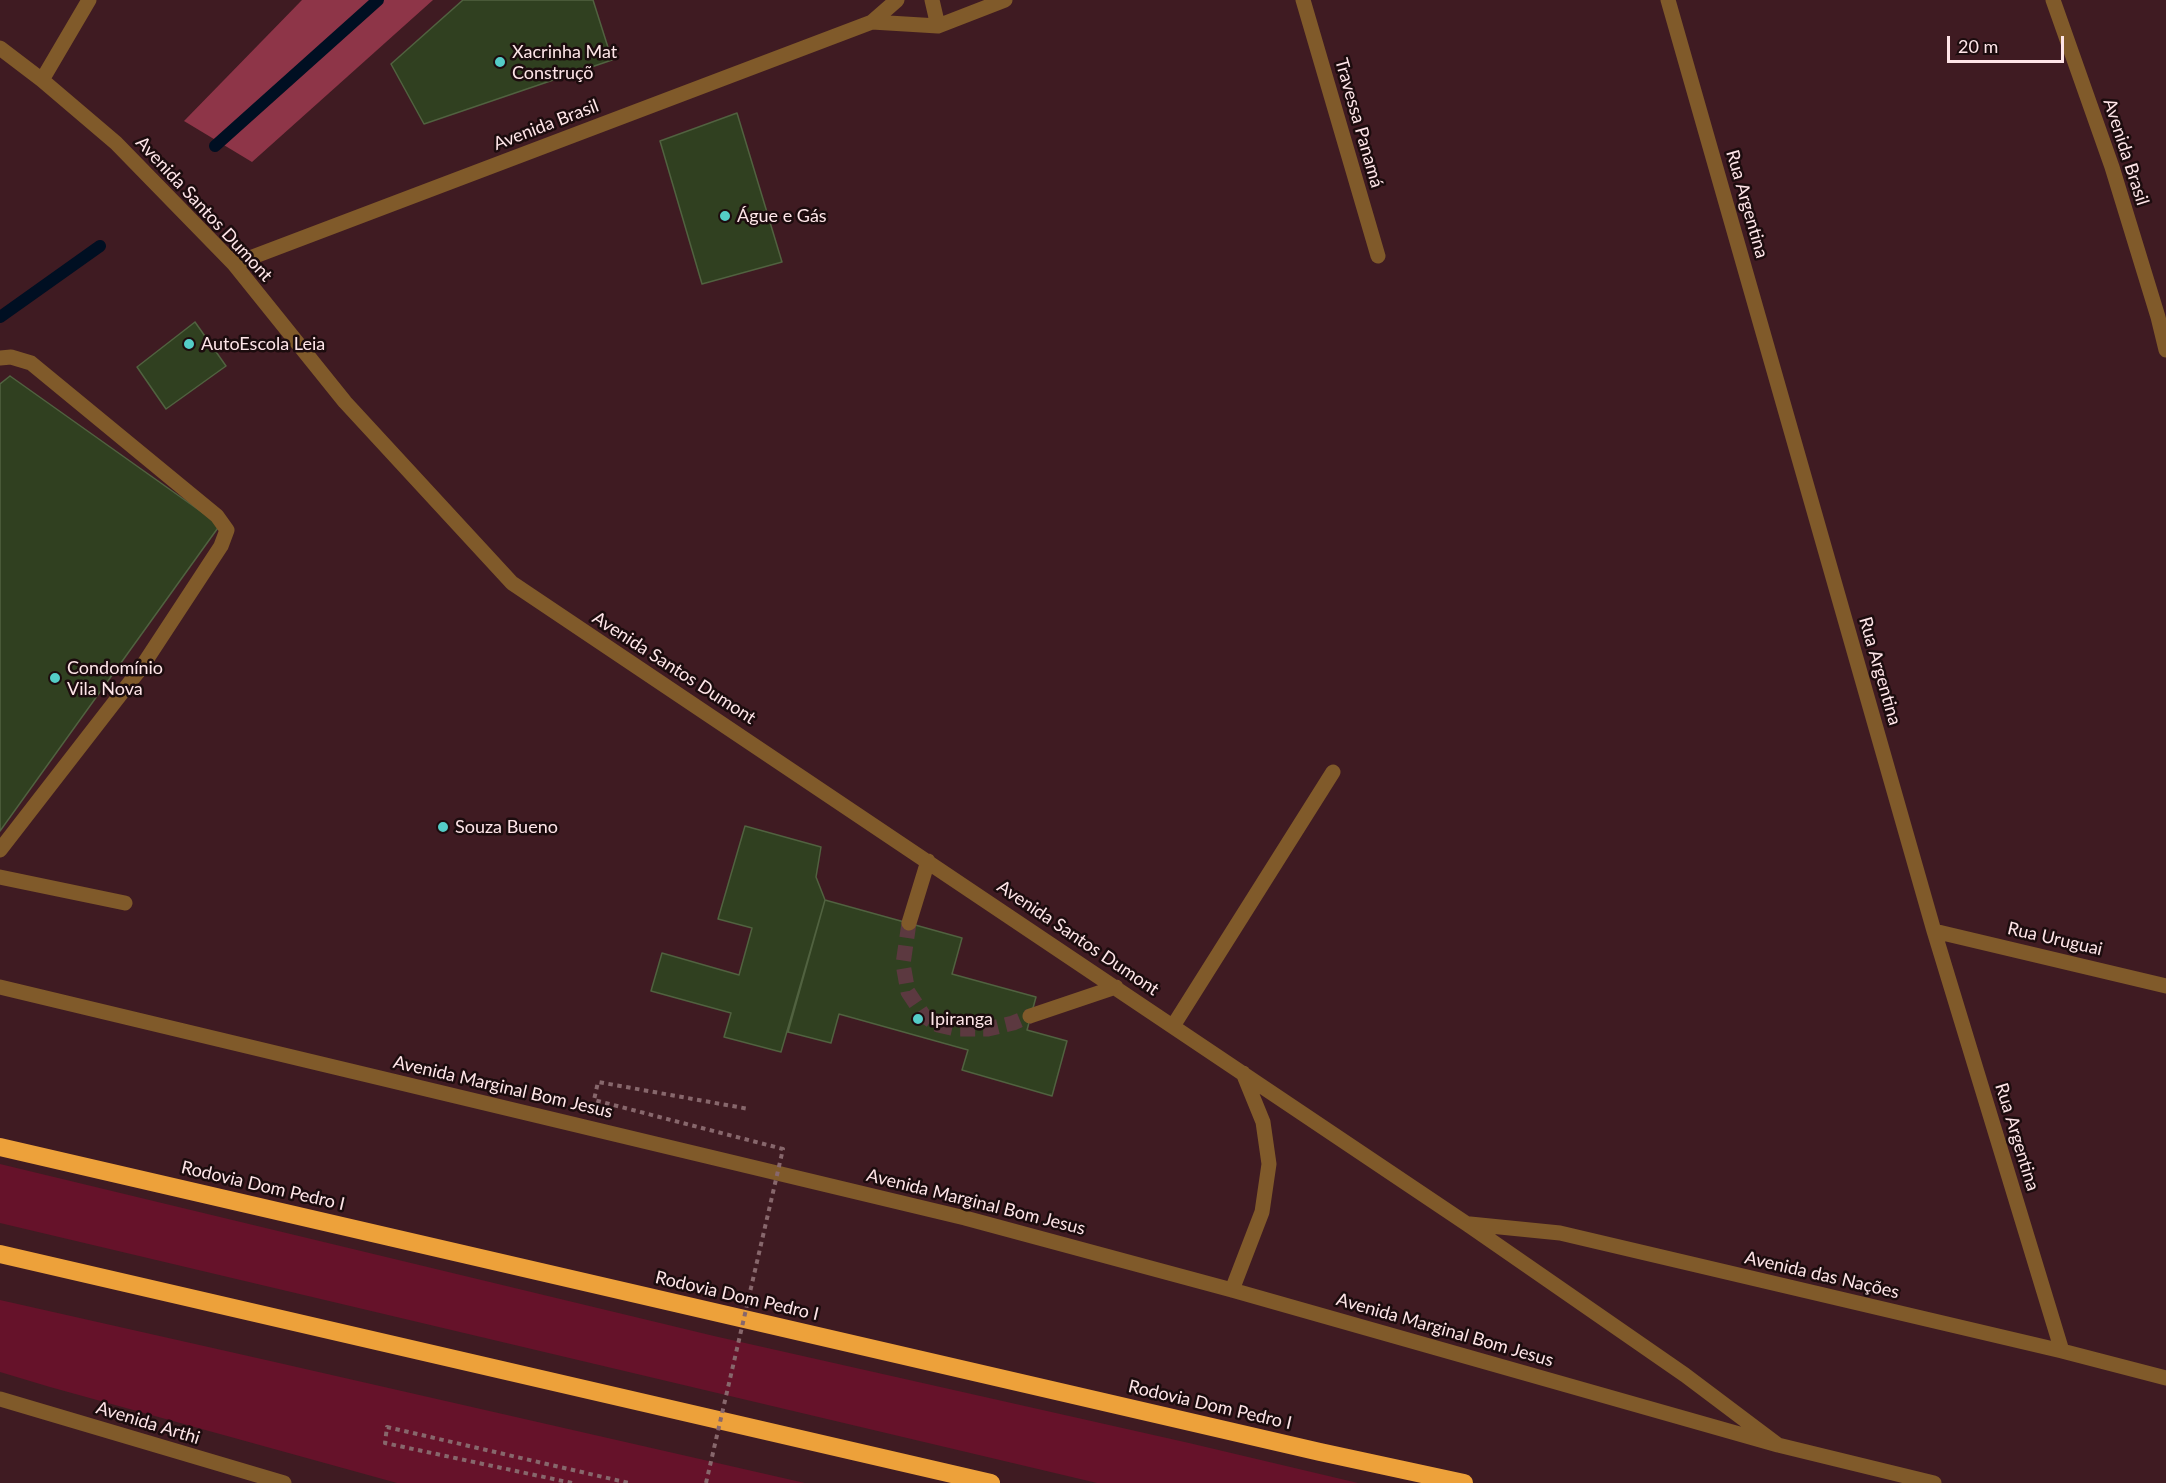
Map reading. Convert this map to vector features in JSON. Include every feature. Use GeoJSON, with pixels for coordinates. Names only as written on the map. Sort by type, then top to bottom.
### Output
{"type":"FeatureCollection","features":[{"type":"Feature","properties":{"kind":"highway","name":"Rodovia Dom Pedro I"},"geometry":{"type":"LineString","coordinates":[[0,1147],[1320,1452],[1464,1483]]}},
{"type":"Feature","properties":{"kind":"highway"},"geometry":{"type":"LineString","coordinates":[[0,1254],[991,1483]]}},
{"type":"Feature","properties":{"kind":"street"},"geometry":{"type":"LineString","coordinates":[[42,80],[89,0]]}},
{"type":"Feature","properties":{"kind":"street","name":"Avenida Brasil"},"geometry":{"type":"LineString","coordinates":[[234,264],[872,22],[897,0]]}},
{"type":"Feature","properties":{"kind":"street"},"geometry":{"type":"LineString","coordinates":[[932,0],[938,26]]}},
{"type":"Feature","properties":{"kind":"street","name":"Avenida Brasil"},"geometry":{"type":"LineString","coordinates":[[872,22],[938,26],[1005,0]]}},
{"type":"Feature","properties":{"kind":"street","name":"Travessa Panamá"},"geometry":{"type":"LineString","coordinates":[[1303,0],[1378,256]]}},
{"type":"Feature","properties":{"kind":"street","name":"Rua Argentina"},"geometry":{"type":"LineString","coordinates":[[1668,0],[1934,931],[2062,1351]]}},
{"type":"Feature","properties":{"kind":"street","name":"Avenida Brasil"},"geometry":{"type":"LineString","coordinates":[[2053,0],[2112,167],[2162,321],[2166,350]]}},
{"type":"Feature","properties":{"kind":"street","name":"Avenida Santos Dumont"},"geometry":{"type":"LineString","coordinates":[[0,48],[42,80],[116,143],[234,264],[345,402],[512,583],[1467,1224],[1685,1375],[1778,1445]]}},
{"type":"Feature","properties":{"kind":"street"},"geometry":{"type":"LineString","coordinates":[[0,358],[11,357],[31,363],[217,516],[227,530],[221,546],[141,668],[0,850]]}},
{"type":"Feature","properties":{"kind":"street"},"geometry":{"type":"LineString","coordinates":[[1173,1026],[1333,772]]}},
{"type":"Feature","properties":{"kind":"street"},"geometry":{"type":"LineString","coordinates":[[909,923],[928,861]]}},
{"type":"Feature","properties":{"kind":"street"},"geometry":{"type":"LineString","coordinates":[[0,877],[125,903]]}},
{"type":"Feature","properties":{"kind":"street","name":"Rua Uruguai"},"geometry":{"type":"LineString","coordinates":[[1934,931],[2166,986]]}},
{"type":"Feature","properties":{"kind":"street","name":"Avenida Marginal Bom Jesus"},"geometry":{"type":"LineString","coordinates":[[0,987],[965,1218],[1232,1290],[1778,1445],[1934,1483]]}},
{"type":"Feature","properties":{"kind":"street"},"geometry":{"type":"LineString","coordinates":[[1030,1016],[1116,987]]}},
{"type":"Feature","properties":{"kind":"street"},"geometry":{"type":"LineString","coordinates":[[1232,1290],[1262,1212],[1269,1164],[1263,1122],[1244,1073]]}},
{"type":"Feature","properties":{"kind":"street","name":"Avenida das Nações"},"geometry":{"type":"LineString","coordinates":[[1467,1224],[1560,1233],[2062,1351],[2166,1378]]}},
{"type":"Feature","properties":{"kind":"street","name":"Avenida Arthi"},"geometry":{"type":"LineString","coordinates":[[0,1399],[284,1483]]}},
{"type":"Feature","properties":{"kind":"path"},"geometry":{"type":"LineString","coordinates":[[706,1483],[783,1149],[594,1100],[598,1082],[749,1109]]}},
{"type":"Feature","properties":{"kind":"path"},"geometry":{"type":"LineString","coordinates":[[572,1483],[385,1443],[387,1428],[629,1483]]}},
{"type":"Feature","properties":{"kind":"shaded area"},"geometry":{"type":"Polygon","coordinates":[[[302,0],[433,0],[252,162],[184,121],[302,0]]]}},
{"type":"Feature","properties":{"kind":"shaded area"},"geometry":{"type":"Polygon","coordinates":[[[0,1164],[714,1336],[1358,1483],[1097,1483],[0,1223],[0,1164]]]}},
{"type":"Feature","properties":{"kind":"shaded area"},"geometry":{"type":"Polygon","coordinates":[[[0,1300],[805,1483],[397,1483],[0,1372],[0,1300]]]}},
{"type":"Feature","properties":{"kind":"building","name":"Xacrinha Mat Construçõ"},"geometry":{"type":"Polygon","coordinates":[[[463,0],[593,0],[612,60],[424,124],[391,64],[463,0]]]}},
{"type":"Feature","properties":{"kind":"building","name":"Águe e Gás"},"geometry":{"type":"Polygon","coordinates":[[[737,113],[782,262],[702,284],[660,141],[737,113]]]}},
{"type":"Feature","properties":{"kind":"building","name":"AutoEscola Leia"},"geometry":{"type":"Polygon","coordinates":[[[195,322],[226,366],[166,409],[137,367],[195,322]]]}},
{"type":"Feature","properties":{"kind":"building","name":"Condomínio Vila Nova"},"geometry":{"type":"Polygon","coordinates":[[[10,376],[220,525],[0,831],[0,384],[10,376]]]}},
{"type":"Feature","properties":{"kind":"building"},"geometry":{"type":"Polygon","coordinates":[[[745,826],[821,847],[816,877],[825,900],[781,1052],[724,1037],[731,1013],[651,991],[662,953],[739,975],[752,928],[718,919],[745,826]]]}},
{"type":"Feature","properties":{"kind":"building"},"geometry":{"type":"Polygon","coordinates":[[[825,900],[962,938],[952,974],[1036,997],[1027,1030],[1067,1041],[1052,1096],[962,1070],[968,1050],[839,1014],[831,1043],[788,1032],[825,900]]]}},
{"type":"Feature","properties":{"kind":"waterway"},"geometry":{"type":"LineString","coordinates":[[215,146],[378,0]]}},
{"type":"Feature","properties":{"kind":"waterway"},"geometry":{"type":"LineString","coordinates":[[0,317],[100,246]]}},
{"type":"Feature","properties":{"kind":"tunnel"},"geometry":{"type":"LineString","coordinates":[[909,923],[903,964],[908,992],[924,1016],[938,1025],[956,1029],[988,1029],[1030,1016]]}},
{"type":"Feature","properties":{"kind":"place","name":"Xacrinha Mat Construçõ"},"geometry":{"type":"Point","coordinates":[500,62]}},
{"type":"Feature","properties":{"kind":"place","name":"Águe e Gás"},"geometry":{"type":"Point","coordinates":[725,216]}},
{"type":"Feature","properties":{"kind":"place","name":"AutoEscola Leia"},"geometry":{"type":"Point","coordinates":[189,344]}},
{"type":"Feature","properties":{"kind":"place","name":"Condomínio Vila Nova"},"geometry":{"type":"Point","coordinates":[55,678]}},
{"type":"Feature","properties":{"kind":"place","name":"Souza Bueno"},"geometry":{"type":"Point","coordinates":[443,827]}},
{"type":"Feature","properties":{"kind":"place","name":"Ipiranga"},"geometry":{"type":"Point","coordinates":[918,1019]}}]}
